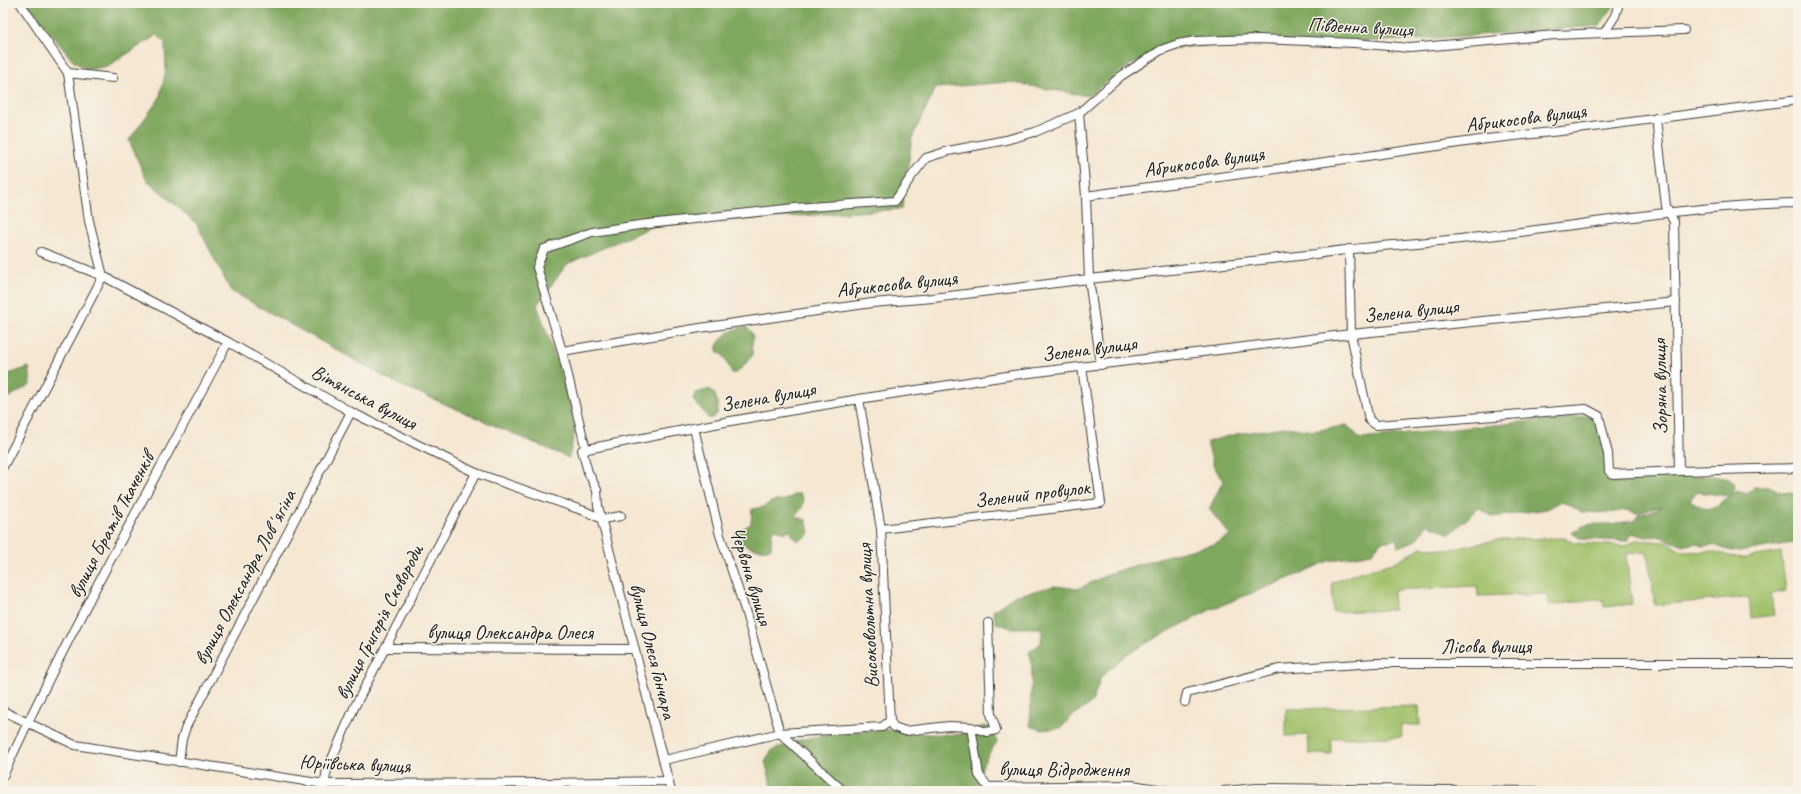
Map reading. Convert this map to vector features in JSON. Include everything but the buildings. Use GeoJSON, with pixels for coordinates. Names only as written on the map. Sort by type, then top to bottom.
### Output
{"type":"FeatureCollection","features":[{"type":"Feature","properties":{"kind":"street"},"geometry":{"type":"LineString","coordinates":[[3,467],[103,276],[89,221],[68,73],[20,3]]}},
{"type":"Feature","properties":{"kind":"street"},"geometry":{"type":"LineString","coordinates":[[1604,33],[1615,16],[1619,3]]}},
{"type":"Feature","properties":{"kind":"street","name":"Південна вулиця"},"geometry":{"type":"LineString","coordinates":[[1079,113],[1121,76],[1161,50],[1178,44],[1195,41],[1259,39],[1355,43],[1410,48],[1555,35],[1684,30]]}},
{"type":"Feature","properties":{"kind":"street"},"geometry":{"type":"LineString","coordinates":[[68,73],[114,78]]}},
{"type":"Feature","properties":{"kind":"street","name":"Абрикосова вулиця"},"geometry":{"type":"LineString","coordinates":[[1086,196],[1487,139],[1570,130],[1798,100]]}},
{"type":"Feature","properties":{"kind":"street"},"geometry":{"type":"LineString","coordinates":[[621,516],[602,519],[598,506],[597,490],[583,457],[582,450],[586,450],[562,351],[537,267],[544,249],[592,232],[795,208],[896,201],[911,177],[926,158],[948,150],[1006,140],[1035,132],[1079,113],[1086,196],[1089,279],[1101,365]]}},
{"type":"Feature","properties":{"kind":"street","name":"Зоряна вулиця"},"geometry":{"type":"LineString","coordinates":[[1656,118],[1666,206],[1674,222],[1678,471]]}},
{"type":"Feature","properties":{"kind":"street","name":"Абрикосова вулиця"},"geometry":{"type":"LineString","coordinates":[[562,351],[700,328],[872,303],[933,298],[1349,249],[1488,236],[1757,203],[1798,203]]}},
{"type":"Feature","properties":{"kind":"street"},"geometry":{"type":"LineString","coordinates":[[1349,249],[1351,334],[1369,420],[1376,426],[1586,409],[1600,416],[1610,471],[1613,474],[1798,468]]}},
{"type":"Feature","properties":{"kind":"street","name":"Вітянська вулиця"},"geometry":{"type":"LineString","coordinates":[[40,252],[103,276],[228,342],[351,412],[476,474],[587,512],[602,519]]}},
{"type":"Feature","properties":{"kind":"street","name":"Зелена вулиця"},"geometry":{"type":"LineString","coordinates":[[586,450],[694,428],[860,399],[1013,376],[1351,334],[1676,302]]}},
{"type":"Feature","properties":{"kind":"street","name":"вулиця Братів Ткаченків"},"geometry":{"type":"LineString","coordinates":[[3,776],[27,724],[81,617],[228,342]]}},
{"type":"Feature","properties":{"kind":"street","name":"Зелений провулок"},"geometry":{"type":"LineString","coordinates":[[881,529],[1101,503],[1082,367]]}},
{"type":"Feature","properties":{"kind":"street","name":"Високовольтна вулиця"},"geometry":{"type":"LineString","coordinates":[[860,399],[881,529],[890,721]]}},
{"type":"Feature","properties":{"kind":"street","name":"вулиця Олександра Ловʼягіна"},"geometry":{"type":"LineString","coordinates":[[179,762],[182,739],[186,727],[351,412]]}},
{"type":"Feature","properties":{"kind":"street","name":"Червона вулиця"},"geometry":{"type":"LineString","coordinates":[[694,428],[720,535],[745,610],[780,733]]}},
{"type":"Feature","properties":{"kind":"street","name":"вулиця Григорія Сковороди"},"geometry":{"type":"LineString","coordinates":[[324,788],[327,770],[354,708],[476,474]]}},
{"type":"Feature","properties":{"kind":"street"},"geometry":{"type":"LineString","coordinates":[[587,512],[595,511],[598,506]]}},
{"type":"Feature","properties":{"kind":"street","name":"вулиця Олеся Гончара"},"geometry":{"type":"LineString","coordinates":[[602,519],[671,791]]}},
{"type":"Feature","properties":{"kind":"street","name":"вулиця Відродження"},"geometry":{"type":"LineString","coordinates":[[988,623],[991,714],[996,730],[987,732],[972,727],[979,775],[988,787],[1132,785],[1169,791]]}},
{"type":"Feature","properties":{"kind":"street","name":"вулиця Олександра Олеся"},"geometry":{"type":"LineString","coordinates":[[386,648],[635,649]]}},
{"type":"Feature","properties":{"kind":"street","name":"Лісова вулиця"},"geometry":{"type":"LineString","coordinates":[[1184,702],[1187,693],[1279,669],[1376,663],[1798,663]]}},
{"type":"Feature","properties":{"kind":"street","name":"Юріївська вулиця"},"geometry":{"type":"LineString","coordinates":[[3,711],[27,724],[75,745],[324,788],[668,781]]}},
{"type":"Feature","properties":{"kind":"street"},"geometry":{"type":"LineString","coordinates":[[664,760],[780,733],[882,727],[890,721],[894,727],[905,730],[949,726],[972,727]]}},
{"type":"Feature","properties":{"kind":"street"},"geometry":{"type":"LineString","coordinates":[[780,733],[843,791]]}},
{"type":"Feature","properties":{"kind":"street"},"geometry":{"type":"LineString","coordinates":[[1224,791],[1257,788],[1536,791]]}},
{"type":"Feature","properties":{"kind":"green space"},"geometry":{"type":"Polygon","coordinates":[[[26,3],[1616,3],[1599,26],[1410,40],[1198,46],[1161,50],[1130,65],[1088,96],[1008,82],[936,88],[912,138],[902,209],[653,226],[567,264],[537,305],[557,361],[576,425],[569,458],[392,381],[231,291],[196,223],[146,179],[129,140],[159,99],[166,71],[165,43],[157,35],[108,66],[88,70],[73,61],[26,3]]]}},
{"type":"Feature","properties":{"kind":"green space"},"geometry":{"type":"Polygon","coordinates":[[[745,327],[750,330],[752,334],[752,356],[736,373],[732,373],[723,355],[717,351],[717,346],[728,333],[735,329],[745,327]]]}},
{"type":"Feature","properties":{"kind":"green space"},"geometry":{"type":"Polygon","coordinates":[[[29,367],[31,384],[3,401],[3,376],[29,367]]]}},
{"type":"Feature","properties":{"kind":"green space"},"geometry":{"type":"Polygon","coordinates":[[[710,389],[716,397],[718,411],[712,418],[708,418],[693,399],[696,393],[710,389]]]}},
{"type":"Feature","properties":{"kind":"green space"},"geometry":{"type":"Polygon","coordinates":[[[1591,416],[1600,428],[1608,477],[1628,480],[1647,474],[1712,476],[1729,479],[1733,482],[1734,488],[1731,495],[1736,491],[1748,494],[1754,487],[1771,487],[1781,492],[1798,494],[1798,542],[1739,552],[1727,550],[1714,545],[1702,546],[1695,543],[1683,546],[1658,536],[1646,537],[1631,533],[1627,541],[1581,539],[1572,533],[1577,529],[1590,524],[1609,524],[1635,521],[1638,515],[1656,510],[1662,506],[1637,513],[1626,510],[1608,513],[1582,512],[1562,501],[1547,509],[1493,517],[1479,508],[1450,534],[1427,524],[1416,540],[1399,547],[1397,539],[1381,542],[1372,553],[1328,561],[1300,574],[1212,609],[1127,654],[1101,677],[1092,703],[1071,717],[1061,728],[1042,730],[1030,726],[1032,664],[1029,652],[1041,643],[1042,628],[1011,628],[996,623],[993,611],[1014,596],[1055,586],[1078,589],[1111,573],[1162,557],[1215,544],[1230,535],[1209,509],[1223,481],[1213,465],[1207,442],[1236,434],[1285,427],[1314,431],[1347,425],[1361,439],[1591,416]],[[1697,492],[1690,500],[1705,509],[1717,507],[1729,496],[1697,492]]]}},
{"type":"Feature","properties":{"kind":"green space"},"geometry":{"type":"Polygon","coordinates":[[[796,494],[800,494],[802,497],[803,505],[796,517],[806,520],[809,531],[808,535],[800,540],[796,540],[789,530],[784,533],[776,529],[772,532],[771,548],[767,549],[754,548],[736,541],[735,535],[740,530],[751,524],[752,509],[763,507],[773,501],[786,500],[796,494]]]}},
{"type":"Feature","properties":{"kind":"green space"},"geometry":{"type":"Polygon","coordinates":[[[1566,538],[1574,543],[1626,546],[1636,540],[1666,542],[1683,552],[1714,551],[1729,556],[1744,558],[1781,552],[1786,591],[1771,594],[1774,615],[1751,618],[1749,597],[1655,605],[1647,552],[1626,554],[1632,604],[1604,607],[1603,599],[1549,605],[1548,594],[1478,596],[1477,586],[1393,590],[1394,610],[1333,612],[1332,583],[1362,571],[1393,563],[1422,547],[1448,550],[1501,539],[1566,538]]]}},
{"type":"Feature","properties":{"kind":"green space"},"geometry":{"type":"Polygon","coordinates":[[[1419,706],[1420,725],[1401,725],[1402,737],[1331,738],[1331,754],[1309,754],[1308,735],[1286,736],[1286,709],[1419,706]]]}},
{"type":"Feature","properties":{"kind":"green space"},"geometry":{"type":"Polygon","coordinates":[[[984,726],[991,728],[997,742],[982,766],[980,782],[968,791],[962,791],[956,788],[955,791],[773,791],[765,761],[772,750],[800,740],[833,733],[896,729],[904,733],[958,735],[984,726]]]}}]}
